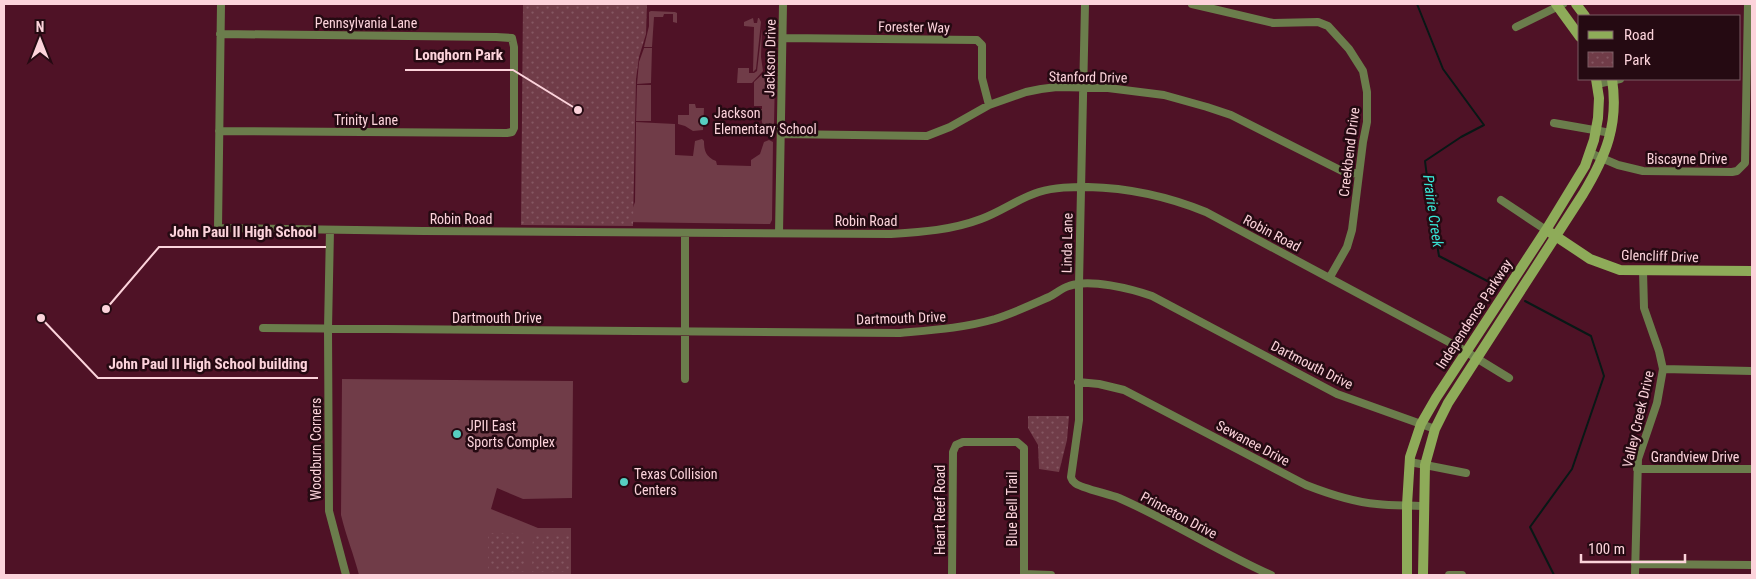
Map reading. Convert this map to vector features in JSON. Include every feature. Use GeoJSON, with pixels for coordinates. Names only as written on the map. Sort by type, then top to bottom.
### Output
{"type":"FeatureCollection","features":[{"type":"Feature","properties":{"kind":"main road"},"geometry":{"type":"LineString","coordinates":[[1576,4],[1584,15]]}},
{"type":"Feature","properties":{"kind":"main road"},"geometry":{"type":"LineString","coordinates":[[1559,5],[1578,34]]}},
{"type":"Feature","properties":{"kind":"main road","name":"Independence Parkway"},"geometry":{"type":"LineString","coordinates":[[1423,575],[1425,465],[1435,429],[1448,403],[1476,358],[1583,194],[1603,159],[1611,133],[1615,106],[1615,80]]}},
{"type":"Feature","properties":{"kind":"main road","name":"Independence Parkway"},"geometry":{"type":"LineString","coordinates":[[1407,575],[1407,505],[1410,462],[1413,446],[1421,424],[1433,402],[1546,230],[1585,166],[1596,131],[1599,109],[1597,81]]}},
{"type":"Feature","properties":{"kind":"main road","name":"Glencliff Drive"},"geometry":{"type":"LineString","coordinates":[[1546,230],[1590,259],[1620,270],[1752,271]]}},
{"type":"Feature","properties":{"kind":"street"},"geometry":{"type":"LineString","coordinates":[[219,132],[221,4]]}},
{"type":"Feature","properties":{"kind":"street","name":"Jackson Drive"},"geometry":{"type":"LineString","coordinates":[[779,233],[783,4]]}},
{"type":"Feature","properties":{"kind":"street","name":"Linda Lane"},"geometry":{"type":"LineString","coordinates":[[1073,482],[1071,477],[1079,420],[1080,187],[1084,4]]}},
{"type":"Feature","properties":{"kind":"street","name":"Creekbend Drive"},"geometry":{"type":"LineString","coordinates":[[1192,4],[1273,23],[1318,22],[1328,26],[1358,61],[1365,80],[1368,105],[1367,122],[1358,174],[1352,230],[1347,247],[1330,277]]}},
{"type":"Feature","properties":{"kind":"street","name":"Biscayne Drive"},"geometry":{"type":"LineString","coordinates":[[1590,153],[1643,172],[1732,172],[1742,167],[1745,163],[1748,4]]}},
{"type":"Feature","properties":{"kind":"street"},"geometry":{"type":"LineString","coordinates":[[1516,27],[1559,5]]}},
{"type":"Feature","properties":{"kind":"street","name":"Pennsylvania Lane"},"geometry":{"type":"LineString","coordinates":[[220,34],[496,36],[512,38],[514,47],[514,128],[512,132]]}},
{"type":"Feature","properties":{"kind":"street","name":"Forester Way"},"geometry":{"type":"LineString","coordinates":[[783,38],[977,40],[982,45],[982,78],[989,105]]}},
{"type":"Feature","properties":{"kind":"street","name":"Stanford Drive"},"geometry":{"type":"LineString","coordinates":[[781,134],[927,136],[950,127],[989,105],[1041,89],[1108,88],[1155,94],[1231,115],[1342,171],[1358,174]]}},
{"type":"Feature","properties":{"kind":"street"},"geometry":{"type":"LineString","coordinates":[[1554,123],[1611,133]]}},
{"type":"Feature","properties":{"kind":"street","name":"Trinity Lane"},"geometry":{"type":"LineString","coordinates":[[219,132],[512,132]]}},
{"type":"Feature","properties":{"kind":"street","name":"Robin Road"},"geometry":{"type":"LineString","coordinates":[[219,132],[218,228],[891,234],[951,228],[982,218],[1039,192],[1054,188],[1115,188],[1141,192],[1179,201],[1206,212],[1467,352],[1509,378]]}},
{"type":"Feature","properties":{"kind":"street"},"geometry":{"type":"LineString","coordinates":[[1501,200],[1546,230]]}},
{"type":"Feature","properties":{"kind":"street","name":"Woodburn Corners"},"geometry":{"type":"LineString","coordinates":[[330,230],[328,512],[346,575]]}},
{"type":"Feature","properties":{"kind":"street"},"geometry":{"type":"LineString","coordinates":[[684,379],[685,233]]}},
{"type":"Feature","properties":{"kind":"street","name":"Valley Creek Drive"},"geometry":{"type":"LineString","coordinates":[[1635,575],[1638,459],[1657,403],[1663,369],[1659,350],[1644,308],[1643,271]]}},
{"type":"Feature","properties":{"kind":"street","name":"Dartmouth Drive"},"geometry":{"type":"LineString","coordinates":[[263,328],[900,333],[948,329],[997,318],[1051,296],[1068,286],[1079,283],[1122,288],[1152,296],[1337,394],[1435,429]]}},
{"type":"Feature","properties":{"kind":"street"},"geometry":{"type":"LineString","coordinates":[[1663,369],[1752,371]]}},
{"type":"Feature","properties":{"kind":"street","name":"Sewanee Drive"},"geometry":{"type":"LineString","coordinates":[[1078,382],[1099,384],[1124,390],[1306,485],[1332,495],[1368,503],[1423,506]]}},
{"type":"Feature","properties":{"kind":"street","name":"Heart Reef Road"},"geometry":{"type":"LineString","coordinates":[[952,575],[952,452],[956,445],[963,442],[1013,442],[1021,445]]}},
{"type":"Feature","properties":{"kind":"street","name":"Blue Bell Trail"},"geometry":{"type":"LineString","coordinates":[[1021,445],[1024,452],[1024,574]]}},
{"type":"Feature","properties":{"kind":"street"},"geometry":{"type":"LineString","coordinates":[[1410,462],[1466,473]]}},
{"type":"Feature","properties":{"kind":"street","name":"Grandview Drive"},"geometry":{"type":"LineString","coordinates":[[1637,469],[1752,469]]}},
{"type":"Feature","properties":{"kind":"street","name":"Princeton Drive"},"geometry":{"type":"LineString","coordinates":[[1073,482],[1123,500],[1239,561],[1271,575]]}},
{"type":"Feature","properties":{"kind":"street"},"geometry":{"type":"LineString","coordinates":[[1635,564],[1752,565]]}},
{"type":"Feature","properties":{"kind":"street"},"geometry":{"type":"LineString","coordinates":[[1024,574],[1050,575]]}},
{"type":"Feature","properties":{"kind":"street"},"geometry":{"type":"LineString","coordinates":[[1449,575],[1462,575]]}},
{"type":"Feature","properties":{"kind":"green space"},"geometry":{"type":"Polygon","coordinates":[[[523,4],[647,4],[646,34],[639,57],[636,79],[633,226],[521,225],[523,4]]]}},
{"type":"Feature","properties":{"kind":"green space"},"geometry":{"type":"Polygon","coordinates":[[[649,12],[675,12],[677,13],[677,23],[673,22],[673,14],[654,17],[652,47],[644,47],[649,26],[649,12]]]}},
{"type":"Feature","properties":{"kind":"green space"},"geometry":{"type":"Polygon","coordinates":[[[753,18],[754,23],[757,23],[758,18],[761,22],[756,69],[753,72],[754,27],[744,26],[744,22],[753,18]]]}},
{"type":"Feature","properties":{"kind":"green space"},"geometry":{"type":"Polygon","coordinates":[[[762,28],[761,57],[763,71],[752,83],[737,83],[738,68],[749,68],[749,73],[757,71],[762,28]]]}},
{"type":"Feature","properties":{"kind":"green space"},"geometry":{"type":"Polygon","coordinates":[[[644,48],[652,48],[651,83],[637,84],[639,62],[644,48]]]}},
{"type":"Feature","properties":{"kind":"green space"},"geometry":{"type":"Polygon","coordinates":[[[767,70],[775,74],[774,124],[773,129],[768,130],[763,127],[761,117],[754,109],[762,109],[762,106],[754,106],[754,82],[767,70]]]}},
{"type":"Feature","properties":{"kind":"green space"},"geometry":{"type":"Polygon","coordinates":[[[637,85],[651,85],[651,121],[636,121],[637,85]]]}},
{"type":"Feature","properties":{"kind":"green space"},"geometry":{"type":"Polygon","coordinates":[[[689,104],[695,104],[696,108],[704,108],[703,130],[693,131],[678,124],[678,115],[689,115],[689,104]]]}},
{"type":"Feature","properties":{"kind":"green space"},"geometry":{"type":"Polygon","coordinates":[[[636,122],[675,124],[675,155],[693,156],[695,141],[702,139],[706,153],[716,161],[717,165],[751,166],[751,160],[760,154],[764,142],[769,140],[773,142],[772,220],[770,224],[622,222],[631,213],[635,202],[636,122]]]}},
{"type":"Feature","properties":{"kind":"green space","name":"JPII East Sports Complex"},"geometry":{"type":"Polygon","coordinates":[[[342,379],[573,381],[572,498],[523,499],[497,488],[491,509],[538,528],[571,528],[571,575],[359,575],[341,515],[342,379]]]}},
{"type":"Feature","properties":{"kind":"green space"},"geometry":{"type":"Polygon","coordinates":[[[1028,416],[1069,416],[1067,440],[1059,472],[1039,469],[1038,445],[1028,428],[1028,416]]]}},
{"type":"Feature","properties":{"kind":"green space"},"geometry":{"type":"Polygon","coordinates":[[[488,533],[526,534],[526,572],[488,571],[488,533]]]}},
{"type":"Feature","properties":{"kind":"green space"},"geometry":{"type":"Polygon","coordinates":[[[533,534],[570,534],[570,572],[532,572],[533,534]]]}},
{"type":"Feature","properties":{"kind":"waterway","name":"Prairie Creek"},"geometry":{"type":"LineString","coordinates":[[1417,4],[1443,69],[1484,125],[1461,137],[1425,161],[1439,256],[1495,285]]}},
{"type":"Feature","properties":{"kind":"waterway","name":"Prairie Creek"},"geometry":{"type":"LineString","coordinates":[[1525,301],[1591,336],[1604,376],[1572,469],[1530,527],[1554,575]]}},
{"type":"Feature","properties":{"kind":"place","name":"Longhorn Park"},"geometry":{"type":"Point","coordinates":[578,110]}},
{"type":"Feature","properties":{"kind":"place","name":"Jackson Elementary School"},"geometry":{"type":"Point","coordinates":[704,121]}},
{"type":"Feature","properties":{"kind":"place","name":"John Paul II High School"},"geometry":{"type":"Point","coordinates":[106,309]}},
{"type":"Feature","properties":{"kind":"place","name":"John Paul II High School building"},"geometry":{"type":"Point","coordinates":[41,318]}},
{"type":"Feature","properties":{"kind":"place","name":"JPII East Sports Complex"},"geometry":{"type":"Point","coordinates":[457,434]}},
{"type":"Feature","properties":{"kind":"place","name":"Texas Collision Centers"},"geometry":{"type":"Point","coordinates":[624,482]}}]}
